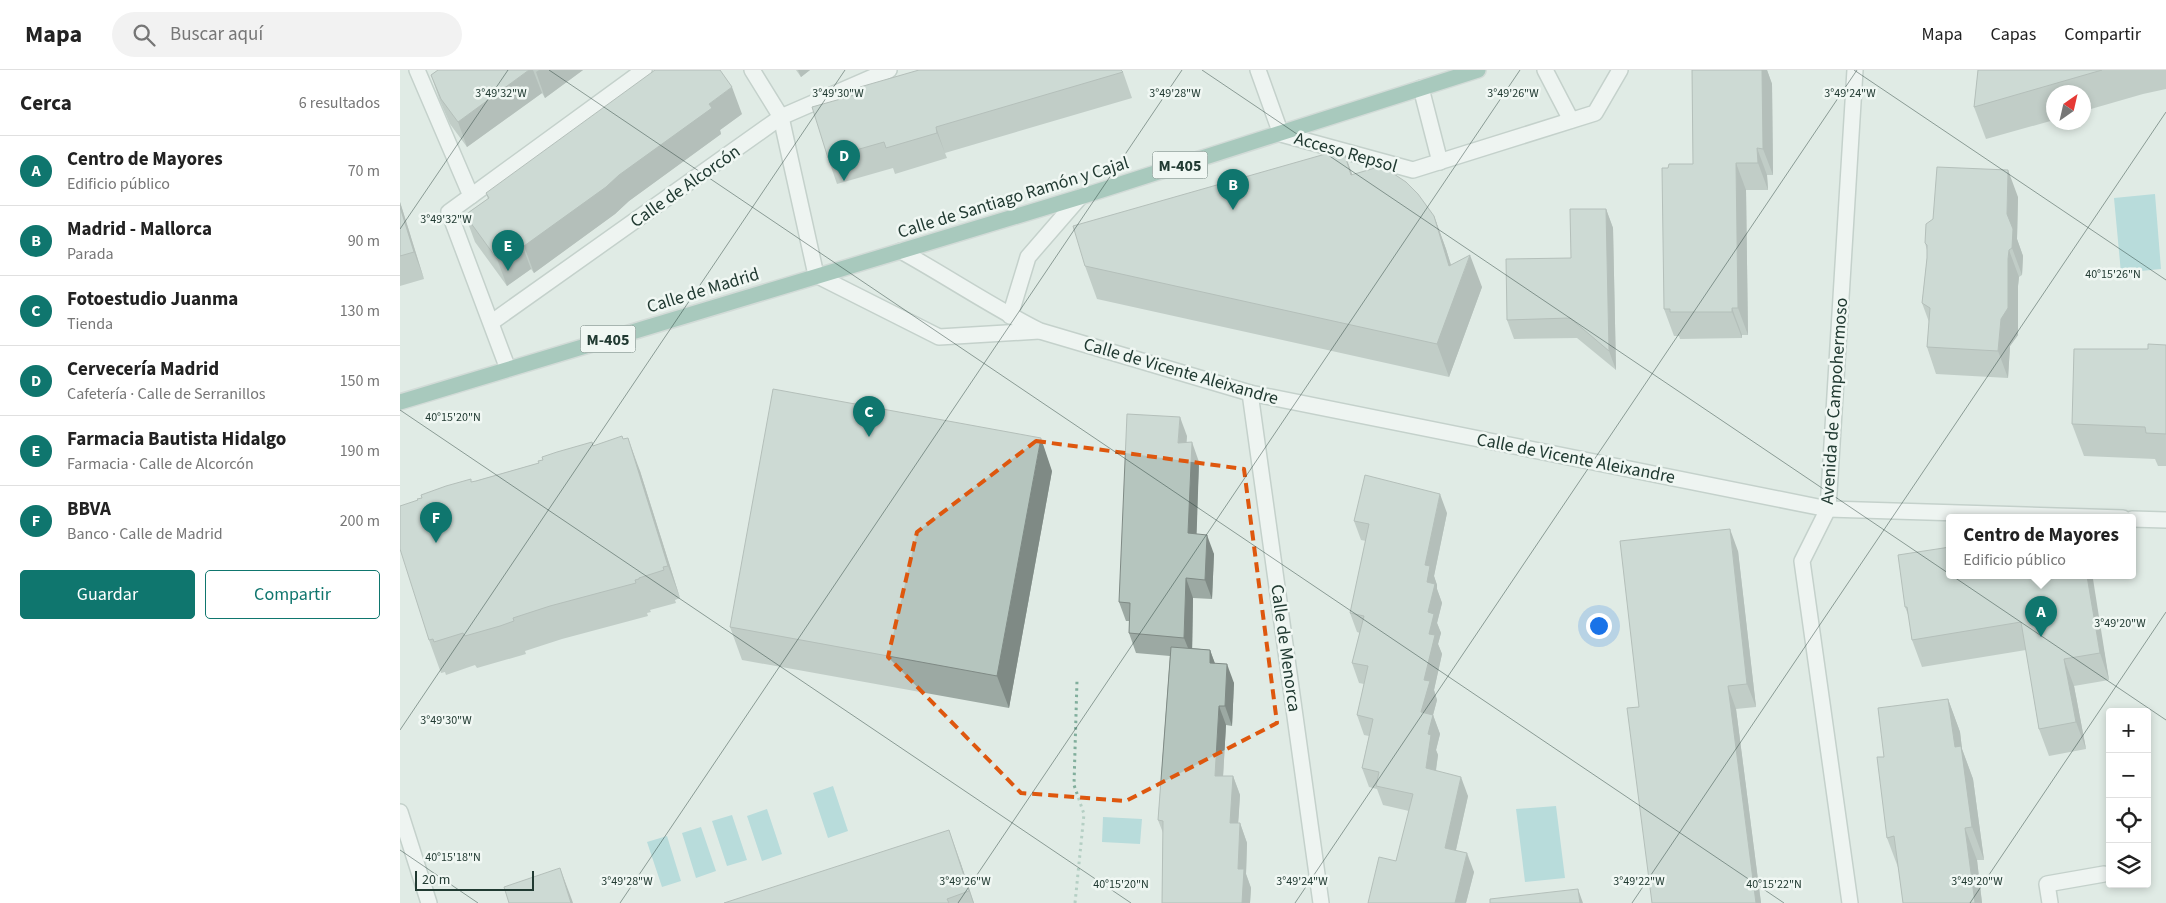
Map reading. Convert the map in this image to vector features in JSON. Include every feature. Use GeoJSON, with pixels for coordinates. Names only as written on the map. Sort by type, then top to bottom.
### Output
{"type":"FeatureCollection","features":[{"type":"Feature","properties":{"kind":"main road","name":"Calle de Santiago Ramón y Cajal"},"geometry":{"type":"LineString","coordinates":[[816,275],[1080,197],[1478,70]]}},
{"type":"Feature","properties":{"kind":"main road","name":"Calle de Madrid"},"geometry":{"type":"LineString","coordinates":[[400,402],[816,275]]}},
{"type":"Feature","properties":{"kind":"street"},"geometry":{"type":"LineString","coordinates":[[417,70],[471,196]]}},
{"type":"Feature","properties":{"kind":"street"},"geometry":{"type":"LineString","coordinates":[[508,369],[492,322],[449,212],[644,70]]}},
{"type":"Feature","properties":{"kind":"street"},"geometry":{"type":"LineString","coordinates":[[752,70],[781,118],[816,275]]}},
{"type":"Feature","properties":{"kind":"street","name":"Calle de Alcorcón"},"geometry":{"type":"LineString","coordinates":[[492,322],[781,118],[889,70]]}},
{"type":"Feature","properties":{"kind":"street"},"geometry":{"type":"LineString","coordinates":[[1258,70],[1281,134]]}},
{"type":"Feature","properties":{"kind":"street"},"geometry":{"type":"LineString","coordinates":[[1545,70],[1571,120]]}},
{"type":"Feature","properties":{"kind":"street","name":"Acceso Repsol"},"geometry":{"type":"LineString","coordinates":[[1281,134],[1413,170],[1595,113],[1620,70]]}},
{"type":"Feature","properties":{"kind":"street","name":"Avenida de Campohermoso"},"geometry":{"type":"LineString","coordinates":[[1850,903],[1802,560],[1828,509],[1856,70]]}},
{"type":"Feature","properties":{"kind":"street"},"geometry":{"type":"LineString","coordinates":[[1421,88],[1440,162]]}},
{"type":"Feature","properties":{"kind":"street"},"geometry":{"type":"LineString","coordinates":[[1010,316],[1028,257],[1080,197]]}},
{"type":"Feature","properties":{"kind":"street","name":"Calle de Vicente Aleixandre"},"geometry":{"type":"LineString","coordinates":[[901,251],[950,278],[1010,316],[1040,331],[1250,393],[1828,509],[1992,514]]}},
{"type":"Feature","properties":{"kind":"street","name":"Calle de Vicente Aleixandre"},"geometry":{"type":"LineString","coordinates":[[816,275],[939,337],[1040,331]]}},
{"type":"Feature","properties":{"kind":"street","name":"Calle de Menorca"},"geometry":{"type":"LineString","coordinates":[[1250,393],[1321,903]]}},
{"type":"Feature","properties":{"kind":"street"},"geometry":{"type":"LineString","coordinates":[[2136,518],[2166,520]]}},
{"type":"Feature","properties":{"kind":"street"},"geometry":{"type":"LineString","coordinates":[[400,812],[429,903]]}},
{"type":"Feature","properties":{"kind":"street"},"geometry":{"type":"LineString","coordinates":[[2050,903],[2047,884],[2104,874]]}},
{"type":"Feature","properties":{"kind":"path"},"geometry":{"type":"LineString","coordinates":[[1075,903],[1084,814],[1074,785],[1077,680]]}},
{"type":"Feature","properties":{"kind":"highlighted area"},"geometry":{"type":"Polygon","coordinates":[[[1036,441],[1244,469],[1277,723],[1126,801],[1021,793],[888,657],[917,532],[1036,441]]]}},
{"type":"Feature","properties":{"kind":"water"},"geometry":{"type":"Polygon","coordinates":[[[2155,194],[2161,269],[2121,273],[2114,198],[2155,194]]]}},
{"type":"Feature","properties":{"kind":"water"},"geometry":{"type":"Polygon","coordinates":[[[833,786],[848,831],[828,838],[813,793],[833,786]]]}},
{"type":"Feature","properties":{"kind":"water"},"geometry":{"type":"Polygon","coordinates":[[[1556,806],[1565,878],[1525,882],[1516,809],[1556,806]]]}},
{"type":"Feature","properties":{"kind":"water"},"geometry":{"type":"Polygon","coordinates":[[[767,809],[782,854],[762,861],[747,816],[767,809]]]}},
{"type":"Feature","properties":{"kind":"water"},"geometry":{"type":"Polygon","coordinates":[[[732,815],[747,860],[727,866],[712,821],[732,815]]]}},
{"type":"Feature","properties":{"kind":"water"},"geometry":{"type":"Polygon","coordinates":[[[1103,817],[1142,819],[1140,844],[1102,842],[1103,817]]]}},
{"type":"Feature","properties":{"kind":"water"},"geometry":{"type":"Polygon","coordinates":[[[701,827],[716,871],[696,878],[682,833],[701,827]]]}},
{"type":"Feature","properties":{"kind":"water"},"geometry":{"type":"Polygon","coordinates":[[[667,836],[681,881],[662,887],[647,842],[667,836]]]}},
{"type":"Feature","properties":{"kind":"building"},"geometry":{"type":"Polygon","coordinates":[[[438,70],[529,70],[458,122],[441,99],[431,75],[438,70]]]}},
{"type":"Feature","properties":{"kind":"building"},"geometry":{"type":"Polygon","coordinates":[[[655,70],[720,70],[732,87],[709,104],[712,108],[619,175],[606,187],[524,246],[521,242],[497,259],[465,215],[489,198],[486,193],[655,70]]]}},
{"type":"Feature","properties":{"kind":"building"},"geometry":{"type":"Polygon","coordinates":[[[919,70],[1121,70],[1123,72],[936,127],[937,133],[886,148],[884,142],[828,158],[812,107],[862,93],[860,87],[919,70]]]}},
{"type":"Feature","properties":{"kind":"building"},"geometry":{"type":"Polygon","coordinates":[[[1692,70],[1762,70],[1763,149],[1757,148],[1758,163],[1736,163],[1738,308],[1732,308],[1732,312],[1670,312],[1670,309],[1664,309],[1662,168],[1668,168],[1669,164],[1693,164],[1692,70]]]}},
{"type":"Feature","properties":{"kind":"building"},"geometry":{"type":"Polygon","coordinates":[[[1978,70],[2102,70],[2046,85],[1974,107],[1978,70]]]}},
{"type":"Feature","properties":{"kind":"building"},"geometry":{"type":"Polygon","coordinates":[[[1343,149],[1351,175],[1382,166],[1406,182],[1418,194],[1434,216],[1449,266],[1470,255],[1437,344],[1085,266],[1073,226],[1343,149]]]}},
{"type":"Feature","properties":{"kind":"building"},"geometry":{"type":"Polygon","coordinates":[[[1937,167],[2008,170],[2007,214],[2013,229],[2012,248],[2009,250],[2008,259],[2008,308],[2001,319],[1998,351],[1927,347],[1930,308],[1922,303],[1927,258],[1927,245],[1925,243],[1926,224],[1933,219],[1937,167]]]}},
{"type":"Feature","properties":{"kind":"building"},"geometry":{"type":"Polygon","coordinates":[[[400,207],[414,252],[400,256],[400,207]]]}},
{"type":"Feature","properties":{"kind":"building"},"geometry":{"type":"Polygon","coordinates":[[[1570,209],[1606,209],[1609,351],[1570,318],[1507,320],[1506,259],[1571,258],[1570,209]]]}},
{"type":"Feature","properties":{"kind":"building"},"geometry":{"type":"Polygon","coordinates":[[[2148,344],[2166,345],[2166,434],[2146,433],[2145,427],[2072,424],[2074,349],[2148,349],[2148,344]]]}},
{"type":"Feature","properties":{"kind":"building"},"geometry":{"type":"Polygon","coordinates":[[[773,389],[1041,438],[997,676],[730,627],[773,389]]]}},
{"type":"Feature","properties":{"kind":"building"},"geometry":{"type":"Polygon","coordinates":[[[1127,414],[1180,417],[1178,443],[1192,442],[1188,533],[1207,535],[1205,580],[1186,578],[1184,638],[1129,633],[1130,603],[1119,602],[1127,414]]]}},
{"type":"Feature","properties":{"kind":"building"},"geometry":{"type":"Polygon","coordinates":[[[622,436],[623,439],[628,438],[668,566],[663,567],[664,570],[635,580],[636,583],[550,606],[513,618],[514,621],[500,626],[465,636],[463,633],[434,642],[433,639],[429,640],[400,549],[400,506],[422,498],[421,495],[446,486],[471,479],[471,482],[476,481],[539,463],[538,461],[543,460],[542,457],[557,452],[592,442],[593,446],[622,436]]]}},
{"type":"Feature","properties":{"kind":"building"},"geometry":{"type":"Polygon","coordinates":[[[1365,475],[1440,494],[1425,565],[1430,566],[1427,582],[1435,584],[1428,612],[1434,614],[1429,634],[1435,635],[1424,680],[1430,681],[1421,712],[1433,715],[1428,734],[1431,735],[1426,768],[1461,777],[1445,848],[1467,853],[1455,903],[1368,903],[1379,857],[1396,861],[1413,794],[1376,786],[1379,772],[1362,768],[1373,719],[1357,715],[1368,666],[1352,663],[1364,616],[1350,613],[1369,524],[1354,521],[1365,475]]]}},
{"type":"Feature","properties":{"kind":"building"},"geometry":{"type":"Polygon","coordinates":[[[1730,529],[1747,684],[1728,686],[1756,903],[1652,903],[1627,708],[1639,707],[1620,541],[1730,529]]]}},
{"type":"Feature","properties":{"kind":"building"},"geometry":{"type":"Polygon","coordinates":[[[1946,548],[1946,579],[2088,579],[2100,653],[2064,659],[2076,722],[2039,729],[2021,622],[1912,640],[1907,607],[1905,607],[1898,555],[1946,548]]]}},
{"type":"Feature","properties":{"kind":"building"},"geometry":{"type":"Polygon","coordinates":[[[1171,647],[1210,650],[1210,663],[1227,664],[1225,706],[1219,706],[1215,776],[1233,776],[1230,823],[1240,823],[1238,869],[1244,869],[1242,903],[1162,903],[1163,821],[1158,820],[1171,647]]]}},
{"type":"Feature","properties":{"kind":"building"},"geometry":{"type":"Polygon","coordinates":[[[1948,699],[1955,747],[1961,746],[1972,827],[1965,828],[1975,903],[1903,903],[1894,836],[1887,838],[1877,757],[1884,757],[1878,708],[1948,699]]]}},
{"type":"Feature","properties":{"kind":"building"},"geometry":{"type":"Polygon","coordinates":[[[949,830],[969,891],[947,899],[949,903],[724,903],[949,830]]]}},
{"type":"Feature","properties":{"kind":"building"},"geometry":{"type":"Polygon","coordinates":[[[560,868],[571,903],[509,903],[504,887],[560,868]]]}},
{"type":"Feature","properties":{"kind":"building"},"geometry":{"type":"Polygon","coordinates":[[[1578,889],[1580,903],[1490,903],[1490,899],[1578,889]]]}},
{"type":"Feature","properties":{"kind":"place","name":"Cervecería Madrid"},"geometry":{"type":"Point","coordinates":[844,181]}},
{"type":"Feature","properties":{"kind":"place","name":"Madrid - Mallorca"},"geometry":{"type":"Point","coordinates":[1233,210]}},
{"type":"Feature","properties":{"kind":"place","name":"Farmacia Bautista Hidalgo"},"geometry":{"type":"Point","coordinates":[508,271]}},
{"type":"Feature","properties":{"kind":"place","name":"Fotoestudio Juanma"},"geometry":{"type":"Point","coordinates":[869,437]}},
{"type":"Feature","properties":{"kind":"place","name":"BBVA"},"geometry":{"type":"Point","coordinates":[436,543]}},
{"type":"Feature","properties":{"kind":"place","name":"Centro de Mayores"},"geometry":{"type":"Point","coordinates":[2041,637]}}]}
